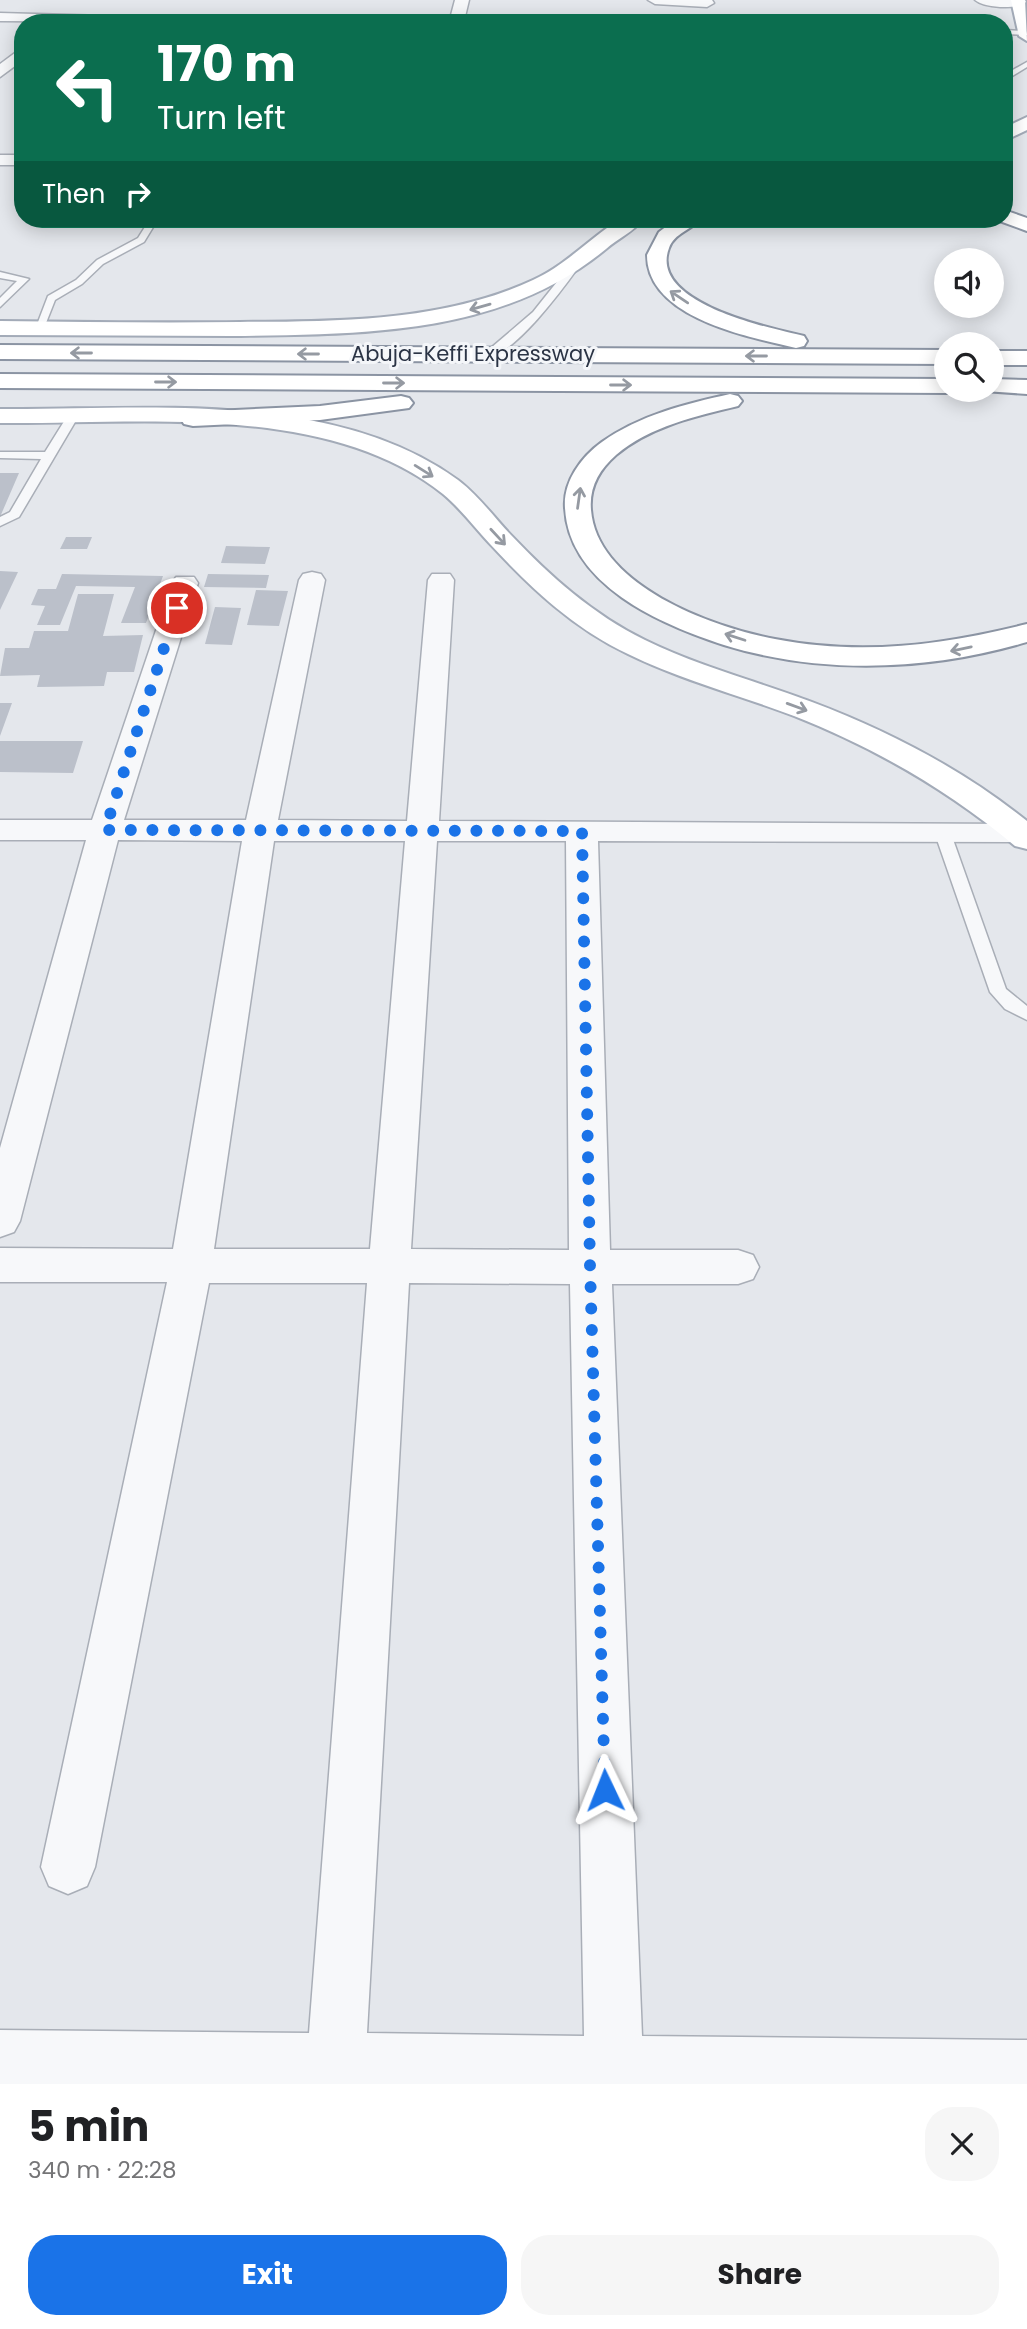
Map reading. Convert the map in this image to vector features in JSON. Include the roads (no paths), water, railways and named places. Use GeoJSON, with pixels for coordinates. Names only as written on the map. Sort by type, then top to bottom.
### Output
{"type":"FeatureCollection","features":[{"type":"Feature","properties":{"kind":"main road"},"geometry":{"type":"LineString","coordinates":[[1018,1],[1027,35]]}},
{"type":"Feature","properties":{"kind":"main road"},"geometry":{"type":"LineString","coordinates":[[0,328],[237,330],[356,327],[415,321],[507,299],[544,283],[575,265],[622,228]]}},
{"type":"Feature","properties":{"kind":"main road"},"geometry":{"type":"LineString","coordinates":[[675,228],[659,244],[656,260],[659,274],[668,289],[689,304],[742,328],[860,356]]}},
{"type":"Feature","properties":{"kind":"main road"},"geometry":{"type":"LineString","coordinates":[[237,330],[393,342],[489,355]]}},
{"type":"Feature","properties":{"kind":"main road","name":"Abuja-Keffi Expressway"},"geometry":{"type":"LineString","coordinates":[[0,352],[934,357]]}},
{"type":"Feature","properties":{"kind":"main road"},"geometry":{"type":"LineString","coordinates":[[1004,358],[1027,358]]}},
{"type":"Feature","properties":{"kind":"main road","name":"Abuja-Keffi Expressway"},"geometry":{"type":"LineString","coordinates":[[0,381],[934,388]]}},
{"type":"Feature","properties":{"kind":"main road"},"geometry":{"type":"LineString","coordinates":[[0,416],[193,419],[320,413],[387,406],[507,384]]}},
{"type":"Feature","properties":{"kind":"main road"},"geometry":{"type":"LineString","coordinates":[[1004,387],[1027,387]]}},
{"type":"Feature","properties":{"kind":"main road"},"geometry":{"type":"LineString","coordinates":[[934,389],[732,400],[654,421],[612,444],[585,474],[578,494],[578,515],[586,541],[598,562],[626,586],[701,626],[753,643],[802,652],[896,654],[949,652],[1027,633]]}},
{"type":"Feature","properties":{"kind":"main road"},"geometry":{"type":"LineString","coordinates":[[193,419],[316,430],[359,440],[404,458],[451,488],[568,608],[606,632],[640,649],[824,718],[889,746],[982,800],[1023,835]]}},
{"type":"Feature","properties":{"kind":"street"},"geometry":{"type":"LineString","coordinates":[[655,0],[707,3]]}},
{"type":"Feature","properties":{"kind":"street"},"geometry":{"type":"LineString","coordinates":[[982,0],[1018,1]]}},
{"type":"Feature","properties":{"kind":"street"},"geometry":{"type":"LineString","coordinates":[[0,72],[14,60]]}},
{"type":"Feature","properties":{"kind":"street"},"geometry":{"type":"LineString","coordinates":[[68,1867],[191,1266],[260,830],[312,580]]}},
{"type":"Feature","properties":{"kind":"street"},"geometry":{"type":"LineString","coordinates":[[336,2063],[388,1266],[441,580]]}},
{"type":"Feature","properties":{"kind":"street"},"geometry":{"type":"LineString","coordinates":[[0,1222],[105,830],[185,583]]}},
{"type":"Feature","properties":{"kind":"street"},"geometry":{"type":"LineString","coordinates":[[0,831],[942,831],[1023,835]]}},
{"type":"Feature","properties":{"kind":"street"},"geometry":{"type":"LineString","coordinates":[[582,831],[590,1266],[635,2072]]}},
{"type":"Feature","properties":{"kind":"street"},"geometry":{"type":"LineString","coordinates":[[0,1265],[738,1267]]}},
{"type":"Feature","properties":{"kind":"street"},"geometry":{"type":"LineString","coordinates":[[0,2059],[336,2063],[635,2072],[1027,2070]]}},
{"type":"Feature","properties":{"kind":"lane"},"geometry":{"type":"LineString","coordinates":[[39,328],[51,298],[79,282],[100,262],[141,240],[148,228]]}},
{"type":"Feature","properties":{"kind":"lane"},"geometry":{"type":"LineString","coordinates":[[489,355],[528,326],[554,297],[575,265]]}},
{"type":"Feature","properties":{"kind":"lane"},"geometry":{"type":"LineString","coordinates":[[0,275],[24,279],[2,300]]}},
{"type":"Feature","properties":{"kind":"lane"},"geometry":{"type":"LineString","coordinates":[[0,522],[15,514],[72,417]]}},
{"type":"Feature","properties":{"kind":"lane"},"geometry":{"type":"LineString","coordinates":[[0,455],[48,456]]}},
{"type":"Feature","properties":{"kind":"lane"},"geometry":{"type":"LineString","coordinates":[[942,831],[998,992],[1011,1005],[1027,1014]]}}]}
